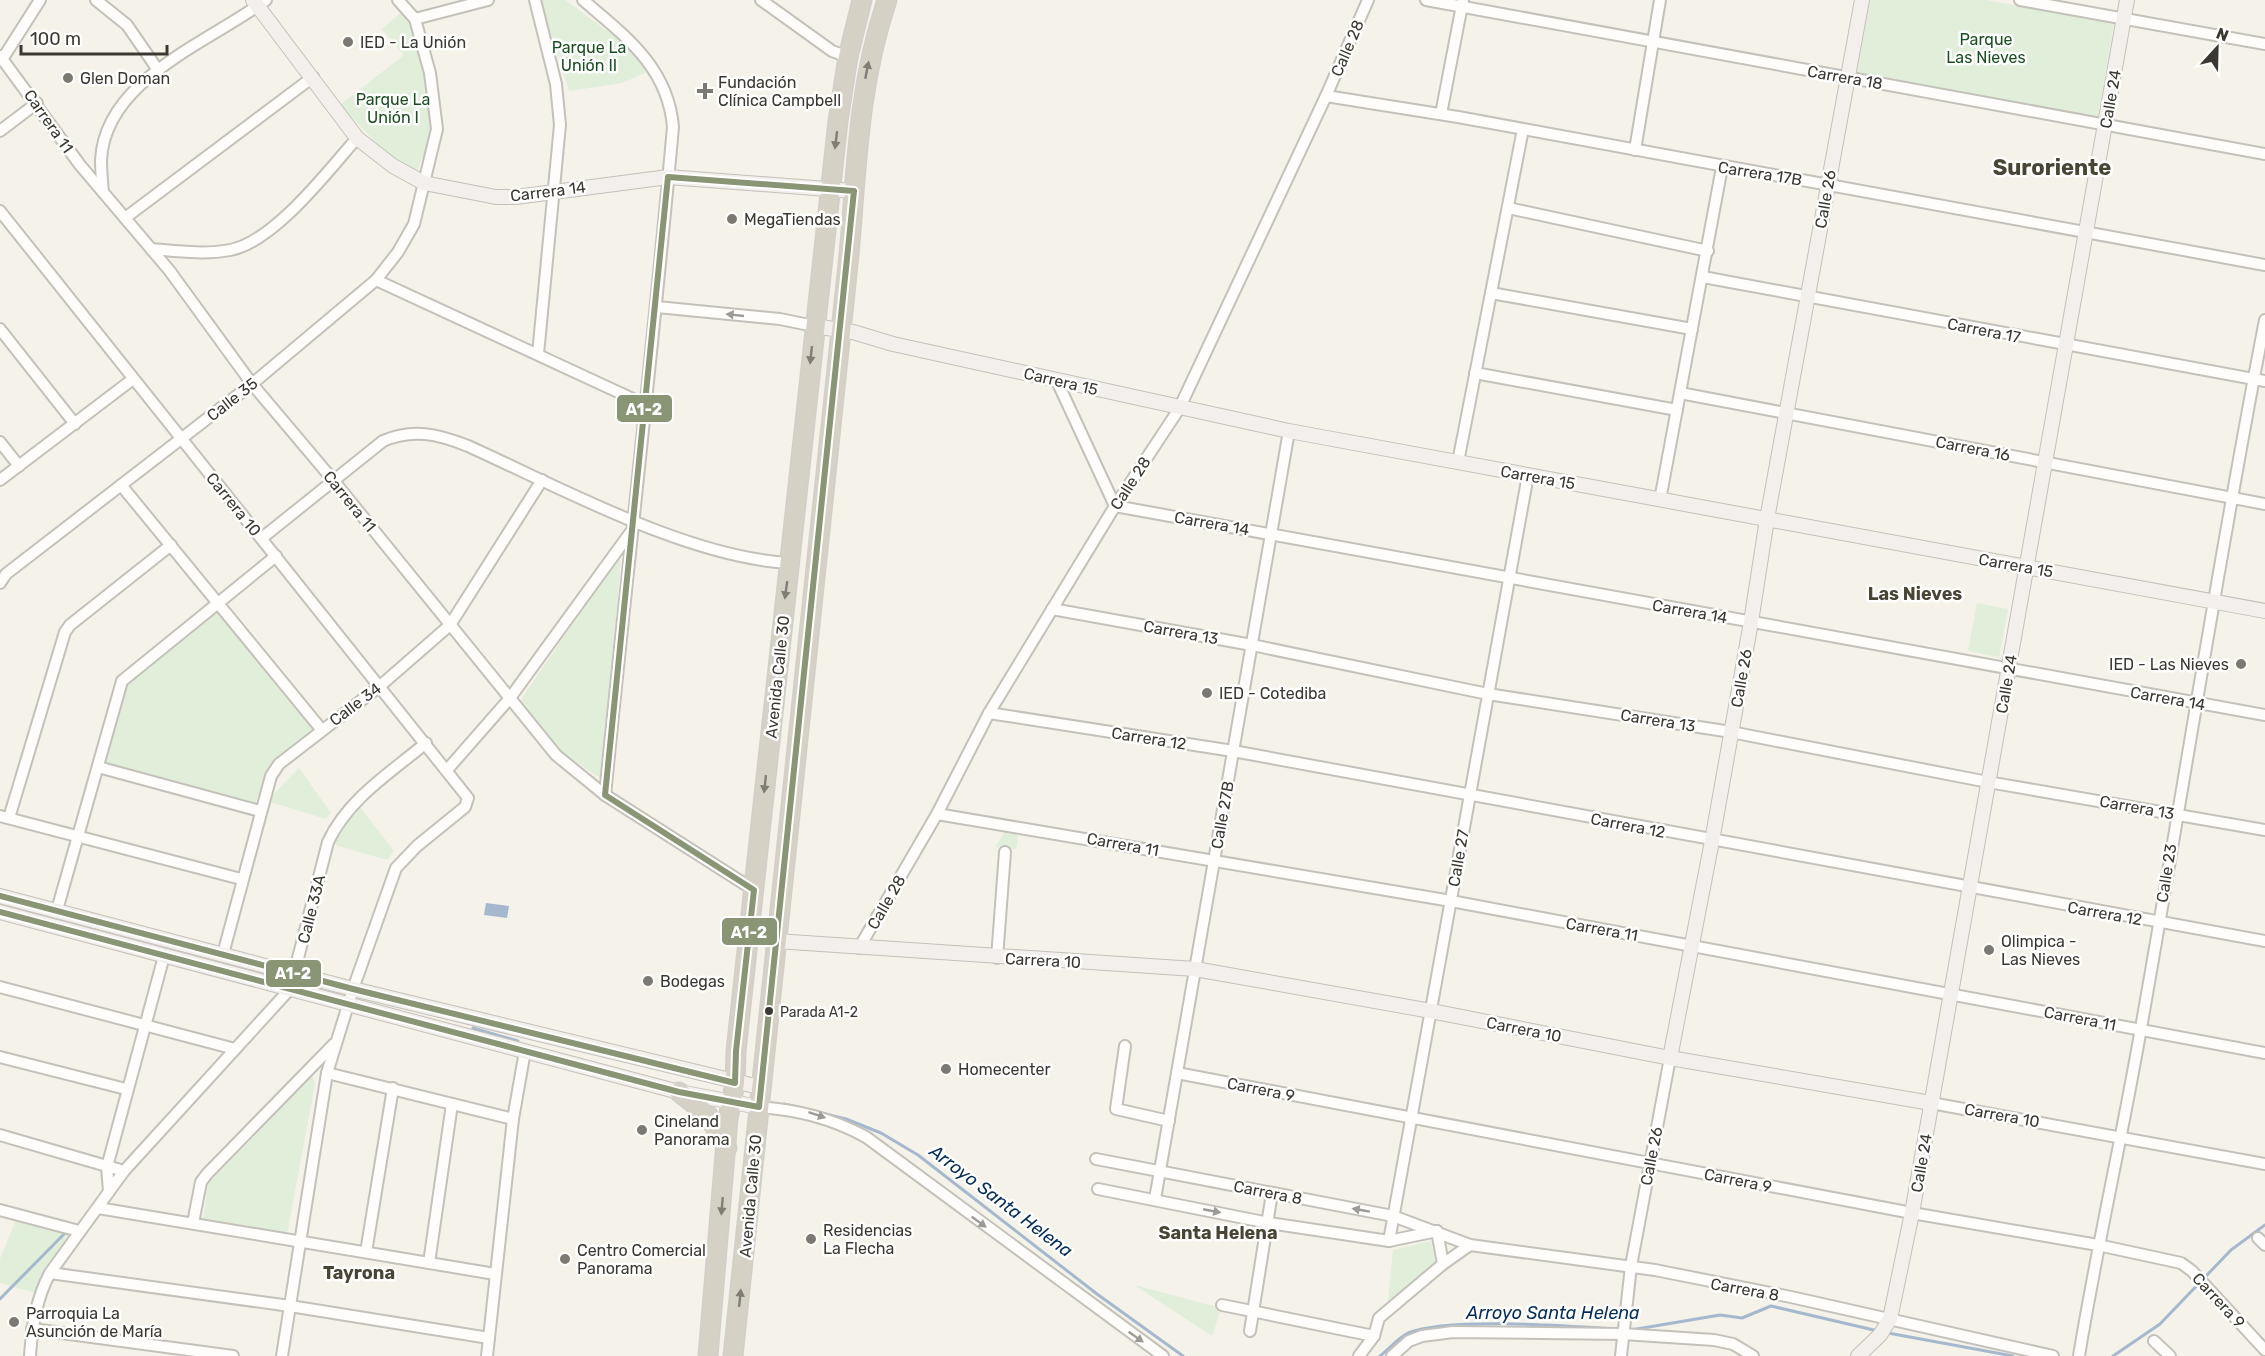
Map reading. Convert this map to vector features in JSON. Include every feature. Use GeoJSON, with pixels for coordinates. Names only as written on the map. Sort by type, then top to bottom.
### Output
{"type":"FeatureCollection","features":[{"type":"Feature","properties":{"kind":"highway","name":"Avenida Calle 30"},"geometry":{"type":"LineString","coordinates":[[708,1356],[727,1148],[814,326],[848,57],[862,0]]}},
{"type":"Feature","properties":{"kind":"highway","name":"Avenida Calle 30"},"geometry":{"type":"LineString","coordinates":[[733,1356],[759,1107],[763,1088],[776,941],[840,330],[854,190],[858,123],[868,64],[886,0]]}},
{"type":"Feature","properties":{"kind":"highway"},"geometry":{"type":"LineString","coordinates":[[679,1092],[708,1115],[727,1148]]}},
{"type":"Feature","properties":{"kind":"street"},"geometry":{"type":"LineString","coordinates":[[1,57],[40,0]]}},
{"type":"Feature","properties":{"kind":"street"},"geometry":{"type":"LineString","coordinates":[[96,0],[127,25],[158,70]]}},
{"type":"Feature","properties":{"kind":"street"},"geometry":{"type":"LineString","coordinates":[[399,0],[415,20],[488,0]]}},
{"type":"Feature","properties":{"kind":"street"},"geometry":{"type":"LineString","coordinates":[[535,0],[559,104],[555,191],[538,354]]}},
{"type":"Feature","properties":{"kind":"street"},"geometry":{"type":"LineString","coordinates":[[583,0],[640,49],[664,86],[670,102],[673,127],[657,307],[630,533],[605,795]]}},
{"type":"Feature","properties":{"kind":"street"},"geometry":{"type":"LineString","coordinates":[[761,0],[832,51],[848,57]]}},
{"type":"Feature","properties":{"kind":"street","name":"Calle 28"},"geometry":{"type":"LineString","coordinates":[[859,948],[937,814],[989,713],[1115,506],[1179,409],[1326,96],[1368,0]]}},
{"type":"Feature","properties":{"kind":"street","name":"Carrera 18"},"geometry":{"type":"LineString","coordinates":[[1426,0],[1462,3],[1848,78],[2265,154]]}},
{"type":"Feature","properties":{"kind":"street"},"geometry":{"type":"LineString","coordinates":[[1635,150],[1660,0]]}},
{"type":"Feature","properties":{"kind":"street","name":"Calle 26"},"geometry":{"type":"LineString","coordinates":[[1621,1356],[1631,1266],[1649,1163],[1712,841],[1767,519],[1862,0]]}},
{"type":"Feature","properties":{"kind":"street"},"geometry":{"type":"LineString","coordinates":[[2020,0],[2265,44]]}},
{"type":"Feature","properties":{"kind":"street","name":"Calle 24"},"geometry":{"type":"LineString","coordinates":[[1858,1356],[1880,1335],[1890,1318],[1912,1213],[2127,0]]}},
{"type":"Feature","properties":{"kind":"street"},"geometry":{"type":"LineString","coordinates":[[103,192],[101,159],[111,122],[121,104],[158,70],[259,2]]}},
{"type":"Feature","properties":{"kind":"street","name":"Carrera 14"},"geometry":{"type":"LineString","coordinates":[[259,2],[357,138],[393,166],[424,183],[496,197],[516,197],[668,177],[854,190]]}},
{"type":"Feature","properties":{"kind":"street"},"geometry":{"type":"LineString","coordinates":[[1441,114],[1462,3]]}},
{"type":"Feature","properties":{"kind":"street","name":"Calle 35"},"geometry":{"type":"LineString","coordinates":[[0,583],[6,574],[252,384],[376,280],[398,252],[414,225],[436,136],[437,120],[430,73],[415,20]]}},
{"type":"Feature","properties":{"kind":"street","name":"Carrera 11"},"geometry":{"type":"LineString","coordinates":[[1,57],[37,103],[80,165],[169,270],[252,384],[333,480],[556,755],[605,795],[754,890]]}},
{"type":"Feature","properties":{"kind":"street"},"geometry":{"type":"LineString","coordinates":[[125,218],[313,77]]}},
{"type":"Feature","properties":{"kind":"street","name":"Carrera 17B"},"geometry":{"type":"LineString","coordinates":[[1326,96],[1441,114],[2265,265]]}},
{"type":"Feature","properties":{"kind":"street"},"geometry":{"type":"LineString","coordinates":[[0,131],[37,103]]}},
{"type":"Feature","properties":{"kind":"street"},"geometry":{"type":"LineString","coordinates":[[1458,462],[1523,129]]}},
{"type":"Feature","properties":{"kind":"street"},"geometry":{"type":"LineString","coordinates":[[151,249],[187,252],[231,250],[265,235],[314,188],[357,138]]}},
{"type":"Feature","properties":{"kind":"street"},"geometry":{"type":"LineString","coordinates":[[80,165],[92,164],[101,159]]}},
{"type":"Feature","properties":{"kind":"street"},"geometry":{"type":"LineString","coordinates":[[1660,500],[1722,167]]}},
{"type":"Feature","properties":{"kind":"street"},"geometry":{"type":"LineString","coordinates":[[1508,208],[1708,251]]}},
{"type":"Feature","properties":{"kind":"street","name":"Carrera 10"},"geometry":{"type":"LineString","coordinates":[[0,211],[4,224],[262,538],[468,798],[465,807],[417,846],[396,868],[353,989]]}},
{"type":"Feature","properties":{"kind":"street"},"geometry":{"type":"LineString","coordinates":[[169,270],[175,258],[187,252]]}},
{"type":"Feature","properties":{"kind":"street","name":"Carrera 17"},"geometry":{"type":"LineString","coordinates":[[1703,277],[2265,381]]}},
{"type":"Feature","properties":{"kind":"street"},"geometry":{"type":"LineString","coordinates":[[376,280],[646,405]]}},
{"type":"Feature","properties":{"kind":"street"},"geometry":{"type":"LineString","coordinates":[[1491,293],[1692,329]]}},
{"type":"Feature","properties":{"kind":"street"},"geometry":{"type":"LineString","coordinates":[[657,307],[780,319],[814,326]]}},
{"type":"Feature","properties":{"kind":"street","name":"Calle 23"},"geometry":{"type":"LineString","coordinates":[[2079,1356],[2098,1245],[2141,1029],[2230,498],[2265,320]]}},
{"type":"Feature","properties":{"kind":"street","name":"Carrera 15"},"geometry":{"type":"LineString","coordinates":[[814,326],[1056,379],[1179,409],[1289,431],[2265,611]]}},
{"type":"Feature","properties":{"kind":"street"},"geometry":{"type":"LineString","coordinates":[[0,329],[75,424]]}},
{"type":"Feature","properties":{"kind":"street"},"geometry":{"type":"LineString","coordinates":[[1475,373],[1677,410]]}},
{"type":"Feature","properties":{"kind":"street"},"geometry":{"type":"LineString","coordinates":[[0,480],[133,379]]}},
{"type":"Feature","properties":{"kind":"street"},"geometry":{"type":"LineString","coordinates":[[1056,379],[1115,506]]}},
{"type":"Feature","properties":{"kind":"street","name":"Carrera 16"},"geometry":{"type":"LineString","coordinates":[[1680,393],[2265,504]]}},
{"type":"Feature","properties":{"kind":"street","name":"Calle 27B"},"geometry":{"type":"LineString","coordinates":[[1155,1199],[1289,431]]}},
{"type":"Feature","properties":{"kind":"street"},"geometry":{"type":"LineString","coordinates":[[262,538],[383,441],[400,434],[420,433],[442,436],[632,520],[750,559],[790,563]]}},
{"type":"Feature","properties":{"kind":"street"},"geometry":{"type":"LineString","coordinates":[[0,442],[19,466]]}},
{"type":"Feature","properties":{"kind":"street","name":"Calle 27"},"geometry":{"type":"LineString","coordinates":[[1389,1241],[1528,475]]}},
{"type":"Feature","properties":{"kind":"street","name":"Calle 34"},"geometry":{"type":"LineString","coordinates":[[223,954],[260,811],[271,776],[279,764],[321,729],[380,686],[450,625],[542,480]]}},
{"type":"Feature","properties":{"kind":"street"},"geometry":{"type":"LineString","coordinates":[[122,485],[321,729]]}},
{"type":"Feature","properties":{"kind":"street","name":"Carrera 14"},"geometry":{"type":"LineString","coordinates":[[1115,506],[2265,715]]}},
{"type":"Feature","properties":{"kind":"street"},"geometry":{"type":"LineString","coordinates":[[447,770],[510,698],[630,533]]}},
{"type":"Feature","properties":{"kind":"street"},"geometry":{"type":"LineString","coordinates":[[171,546],[70,625],[65,632],[4,817],[241,879]]}},
{"type":"Feature","properties":{"kind":"street"},"geometry":{"type":"LineString","coordinates":[[57,910],[122,681],[276,556]]}},
{"type":"Feature","properties":{"kind":"street","name":"Carrera 13"},"geometry":{"type":"LineString","coordinates":[[1052,609],[1252,645],[1488,694],[1731,732],[1988,782],[2265,830]]}},
{"type":"Feature","properties":{"kind":"street","name":"Carrera 12"},"geometry":{"type":"LineString","coordinates":[[989,713],[1233,751],[2265,941]]}},
{"type":"Feature","properties":{"kind":"street","name":"Calle 33A"},"geometry":{"type":"LineString","coordinates":[[108,1191],[290,989],[328,842],[337,823],[354,803],[426,743]]}},
{"type":"Feature","properties":{"kind":"street"},"geometry":{"type":"LineString","coordinates":[[98,767],[260,811]]}},
{"type":"Feature","properties":{"kind":"street","name":"Carrera 11"},"geometry":{"type":"LineString","coordinates":[[937,814],[1215,859],[1450,901],[2265,1053]]}},
{"type":"Feature","properties":{"kind":"street"},"geometry":{"type":"LineString","coordinates":[[997,958],[1005,852]]}},
{"type":"Feature","properties":{"kind":"street"},"geometry":{"type":"LineString","coordinates":[[0,896],[353,989],[763,1088]]}},
{"type":"Feature","properties":{"kind":"street"},"geometry":{"type":"LineString","coordinates":[[0,912],[679,1092],[759,1107],[809,1113],[846,1126],[866,1137],[1163,1356]]}},
{"type":"Feature","properties":{"kind":"street","name":"Carrera 10"},"geometry":{"type":"LineString","coordinates":[[776,941],[997,958],[1195,969],[1431,1011],[1670,1058],[2120,1135],[2265,1164]]}},
{"type":"Feature","properties":{"kind":"street"},"geometry":{"type":"LineString","coordinates":[[30,1356],[32,1329],[40,1291],[50,1273],[108,1191],[107,1167],[126,1089],[164,956]]}},
{"type":"Feature","properties":{"kind":"street"},"geometry":{"type":"LineString","coordinates":[[0,987],[235,1049]]}},
{"type":"Feature","properties":{"kind":"street"},"geometry":{"type":"LineString","coordinates":[[282,1356],[327,1073],[353,989]]}},
{"type":"Feature","properties":{"kind":"street"},"geometry":{"type":"LineString","coordinates":[[193,1223],[201,1182],[207,1174],[336,1042]]}},
{"type":"Feature","properties":{"kind":"street"},"geometry":{"type":"LineString","coordinates":[[1125,1046],[1115,1106],[1118,1111],[1168,1121]]}},
{"type":"Feature","properties":{"kind":"street"},"geometry":{"type":"LineString","coordinates":[[487,1356],[513,1119],[525,1051]]}},
{"type":"Feature","properties":{"kind":"street"},"geometry":{"type":"LineString","coordinates":[[0,1057],[126,1089]]}},
{"type":"Feature","properties":{"kind":"street"},"geometry":{"type":"LineString","coordinates":[[327,1073],[513,1119]]}},
{"type":"Feature","properties":{"kind":"street","name":"Carrera 9"},"geometry":{"type":"LineString","coordinates":[[1177,1073],[1912,1213],[2098,1245],[2181,1263],[2197,1276],[2265,1350]]}},
{"type":"Feature","properties":{"kind":"street"},"geometry":{"type":"LineString","coordinates":[[366,1252],[393,1088]]}},
{"type":"Feature","properties":{"kind":"street"},"geometry":{"type":"LineString","coordinates":[[429,1263],[452,1104]]}},
{"type":"Feature","properties":{"kind":"street"},"geometry":{"type":"LineString","coordinates":[[0,1136],[124,1171]]}},
{"type":"Feature","properties":{"kind":"street","name":"Carrera 8"},"geometry":{"type":"LineString","coordinates":[[1096,1159],[1393,1216],[1470,1245],[1631,1266],[1890,1318],[2053,1356]]}},
{"type":"Feature","properties":{"kind":"street","name":"Carrera 8"},"geometry":{"type":"LineString","coordinates":[[1098,1189],[1269,1222],[1389,1241],[1437,1231]]}},
{"type":"Feature","properties":{"kind":"street"},"geometry":{"type":"LineString","coordinates":[[1250,1331],[1272,1193]]}},
{"type":"Feature","properties":{"kind":"street"},"geometry":{"type":"LineString","coordinates":[[98,1208],[299,1239],[495,1274]]}},
{"type":"Feature","properties":{"kind":"street"},"geometry":{"type":"LineString","coordinates":[[0,1210],[79,1232]]}},
{"type":"Feature","properties":{"kind":"street"},"geometry":{"type":"LineString","coordinates":[[1437,1231],[1443,1264]]}},
{"type":"Feature","properties":{"kind":"street"},"geometry":{"type":"LineString","coordinates":[[1359,1356],[1374,1336],[1379,1318],[1443,1264],[1470,1245]]}},
{"type":"Feature","properties":{"kind":"street"},"geometry":{"type":"LineString","coordinates":[[50,1273],[290,1306],[489,1338]]}},
{"type":"Feature","properties":{"kind":"street"},"geometry":{"type":"LineString","coordinates":[[1222,1305],[1374,1336]]}},
{"type":"Feature","properties":{"kind":"street"},"geometry":{"type":"LineString","coordinates":[[32,1329],[166,1352],[227,1356]]}},
{"type":"Feature","properties":{"kind":"street"},"geometry":{"type":"LineString","coordinates":[[1392,1356],[1409,1341],[1422,1336],[1453,1332],[1623,1334],[1714,1340],[1733,1344],[1753,1356]]}},
{"type":"Feature","properties":{"kind":"street"},"geometry":{"type":"LineString","coordinates":[[2154,1341],[2170,1356]]}},
{"type":"Feature","properties":{"kind":"green space","name":"Parque La Unión II"},"geometry":{"type":"Polygon","coordinates":[[[541,0],[565,0],[629,47],[639,57],[647,72],[622,83],[569,91],[541,0]]]}},
{"type":"Feature","properties":{"kind":"green space","name":"Parque Las Nieves"},"geometry":{"type":"Polygon","coordinates":[[[1870,0],[1986,0],[2114,23],[2098,116],[1857,74],[1870,0]]]}},
{"type":"Feature","properties":{"kind":"green space","name":"Parque La Unión I"},"geometry":{"type":"Polygon","coordinates":[[[402,12],[414,36],[431,101],[430,139],[416,173],[393,160],[340,105],[404,55],[382,29],[402,12]]]}},
{"type":"Feature","properties":{"kind":"green space"},"geometry":{"type":"Polygon","coordinates":[[[621,553],[604,781],[554,746],[520,701],[621,553]]]}},
{"type":"Feature","properties":{"kind":"green space"},"geometry":{"type":"Polygon","coordinates":[[[1977,603],[2008,609],[1999,657],[1968,651],[1977,603]]]}},
{"type":"Feature","properties":{"kind":"green space"},"geometry":{"type":"Polygon","coordinates":[[[217,612],[319,735],[261,789],[255,803],[105,763],[127,686],[217,612]]]}},
{"type":"Feature","properties":{"kind":"green space"},"geometry":{"type":"Polygon","coordinates":[[[299,768],[331,813],[326,819],[267,801],[299,768]]]}},
{"type":"Feature","properties":{"kind":"green space"},"geometry":{"type":"Polygon","coordinates":[[[360,807],[394,851],[387,860],[335,845],[340,827],[360,807]]]}},
{"type":"Feature","properties":{"kind":"green space"},"geometry":{"type":"Polygon","coordinates":[[[1006,830],[1019,832],[1016,849],[995,847],[1006,830]]]}},
{"type":"Feature","properties":{"kind":"green space"},"geometry":{"type":"Polygon","coordinates":[[[312,1076],[315,1084],[287,1234],[203,1220],[208,1184],[312,1076]]]}},
{"type":"Feature","properties":{"kind":"green space"},"geometry":{"type":"Polygon","coordinates":[[[16,1220],[69,1235],[36,1293],[0,1283],[0,1259],[16,1220]]]}},
{"type":"Feature","properties":{"kind":"green space"},"geometry":{"type":"Polygon","coordinates":[[[1431,1241],[1435,1264],[1388,1301],[1393,1250],[1431,1241]]]}},
{"type":"Feature","properties":{"kind":"green space"},"geometry":{"type":"Polygon","coordinates":[[[1134,1285],[1221,1308],[1212,1336],[1134,1285]]]}},
{"type":"Feature","properties":{"kind":"water"},"geometry":{"type":"Polygon","coordinates":[[[486,903],[509,906],[507,918],[484,915],[486,903]]]}},
{"type":"Feature","properties":{"kind":"waterway"},"geometry":{"type":"LineString","coordinates":[[473,1028],[518,1041]]}},
{"type":"Feature","properties":{"kind":"waterway","name":"Arroyo Santa Helena"},"geometry":{"type":"LineString","coordinates":[[784,1104],[846,1119],[881,1133],[918,1155],[1097,1294],[1183,1356]]}},
{"type":"Feature","properties":{"kind":"waterway"},"geometry":{"type":"LineString","coordinates":[[2113,1356],[2160,1324],[2231,1250],[2265,1225]]}},
{"type":"Feature","properties":{"kind":"waterway"},"geometry":{"type":"LineString","coordinates":[[0,1299],[66,1232]]}},
{"type":"Feature","properties":{"kind":"waterway","name":"Arroyo Santa Helena"},"geometry":{"type":"LineString","coordinates":[[1631,1330],[1720,1315],[1742,1318],[1771,1306],[1878,1331]]}},
{"type":"Feature","properties":{"kind":"waterway","name":"Arroyo Santa Helena"},"geometry":{"type":"LineString","coordinates":[[1380,1356],[1408,1333],[1451,1325],[1509,1324],[1615,1329]]}},
{"type":"Feature","properties":{"kind":"waterway","name":"Arroyo Santa Helena"},"geometry":{"type":"LineString","coordinates":[[1888,1333],[2013,1356]]}},
{"type":"Feature","properties":{"kind":"transit line","name":"A1-2"},"geometry":{"type":"LineString","coordinates":[[0,896],[353,989],[735,1083],[736,1051],[754,890],[605,795],[668,177],[854,191],[759,1107],[679,1092],[0,912]]}},
{"type":"Feature","properties":{"kind":"place","name":"IED - La Unión"},"geometry":{"type":"Point","coordinates":[348,42]}},
{"type":"Feature","properties":{"kind":"place","name":"Glen Doman"},"geometry":{"type":"Point","coordinates":[68,78]}},
{"type":"Feature","properties":{"kind":"place","name":"Fundación Clínica Campbell"},"geometry":{"type":"Point","coordinates":[705,91]}},
{"type":"Feature","properties":{"kind":"place","name":"MegaTiendas"},"geometry":{"type":"Point","coordinates":[732,219]}},
{"type":"Feature","properties":{"kind":"place","name":"IED - Las Nieves"},"geometry":{"type":"Point","coordinates":[2241,664]}},
{"type":"Feature","properties":{"kind":"place","name":"IED - Cotediba"},"geometry":{"type":"Point","coordinates":[1207,693]}},
{"type":"Feature","properties":{"kind":"place","name":"Olimpica - Las Nieves"},"geometry":{"type":"Point","coordinates":[1989,950]}},
{"type":"Feature","properties":{"kind":"place","name":"Bodegas"},"geometry":{"type":"Point","coordinates":[648,981]}},
{"type":"Feature","properties":{"kind":"place","name":"Parada A1-2"},"geometry":{"type":"Point","coordinates":[769,1011]}},
{"type":"Feature","properties":{"kind":"place","name":"Homecenter"},"geometry":{"type":"Point","coordinates":[946,1069]}},
{"type":"Feature","properties":{"kind":"place","name":"Cineland Panorama"},"geometry":{"type":"Point","coordinates":[642,1130]}},
{"type":"Feature","properties":{"kind":"place","name":"Residencias La Flecha"},"geometry":{"type":"Point","coordinates":[811,1239]}},
{"type":"Feature","properties":{"kind":"place","name":"Centro Comercial Panorama"},"geometry":{"type":"Point","coordinates":[565,1259]}},
{"type":"Feature","properties":{"kind":"place","name":"Parroquia La Asunción de María"},"geometry":{"type":"Point","coordinates":[14,1322]}},
{"type":"Feature","properties":{"kind":"district","name":"Suroriente"},"geometry":{"type":"Point","coordinates":[2052,167]}},
{"type":"Feature","properties":{"kind":"district","name":"Las Nieves"},"geometry":{"type":"Point","coordinates":[1915,594]}},
{"type":"Feature","properties":{"kind":"district","name":"Santa Helena"},"geometry":{"type":"Point","coordinates":[1218,1233]}},
{"type":"Feature","properties":{"kind":"district","name":"Tayrona"},"geometry":{"type":"Point","coordinates":[359,1273]}}]}
